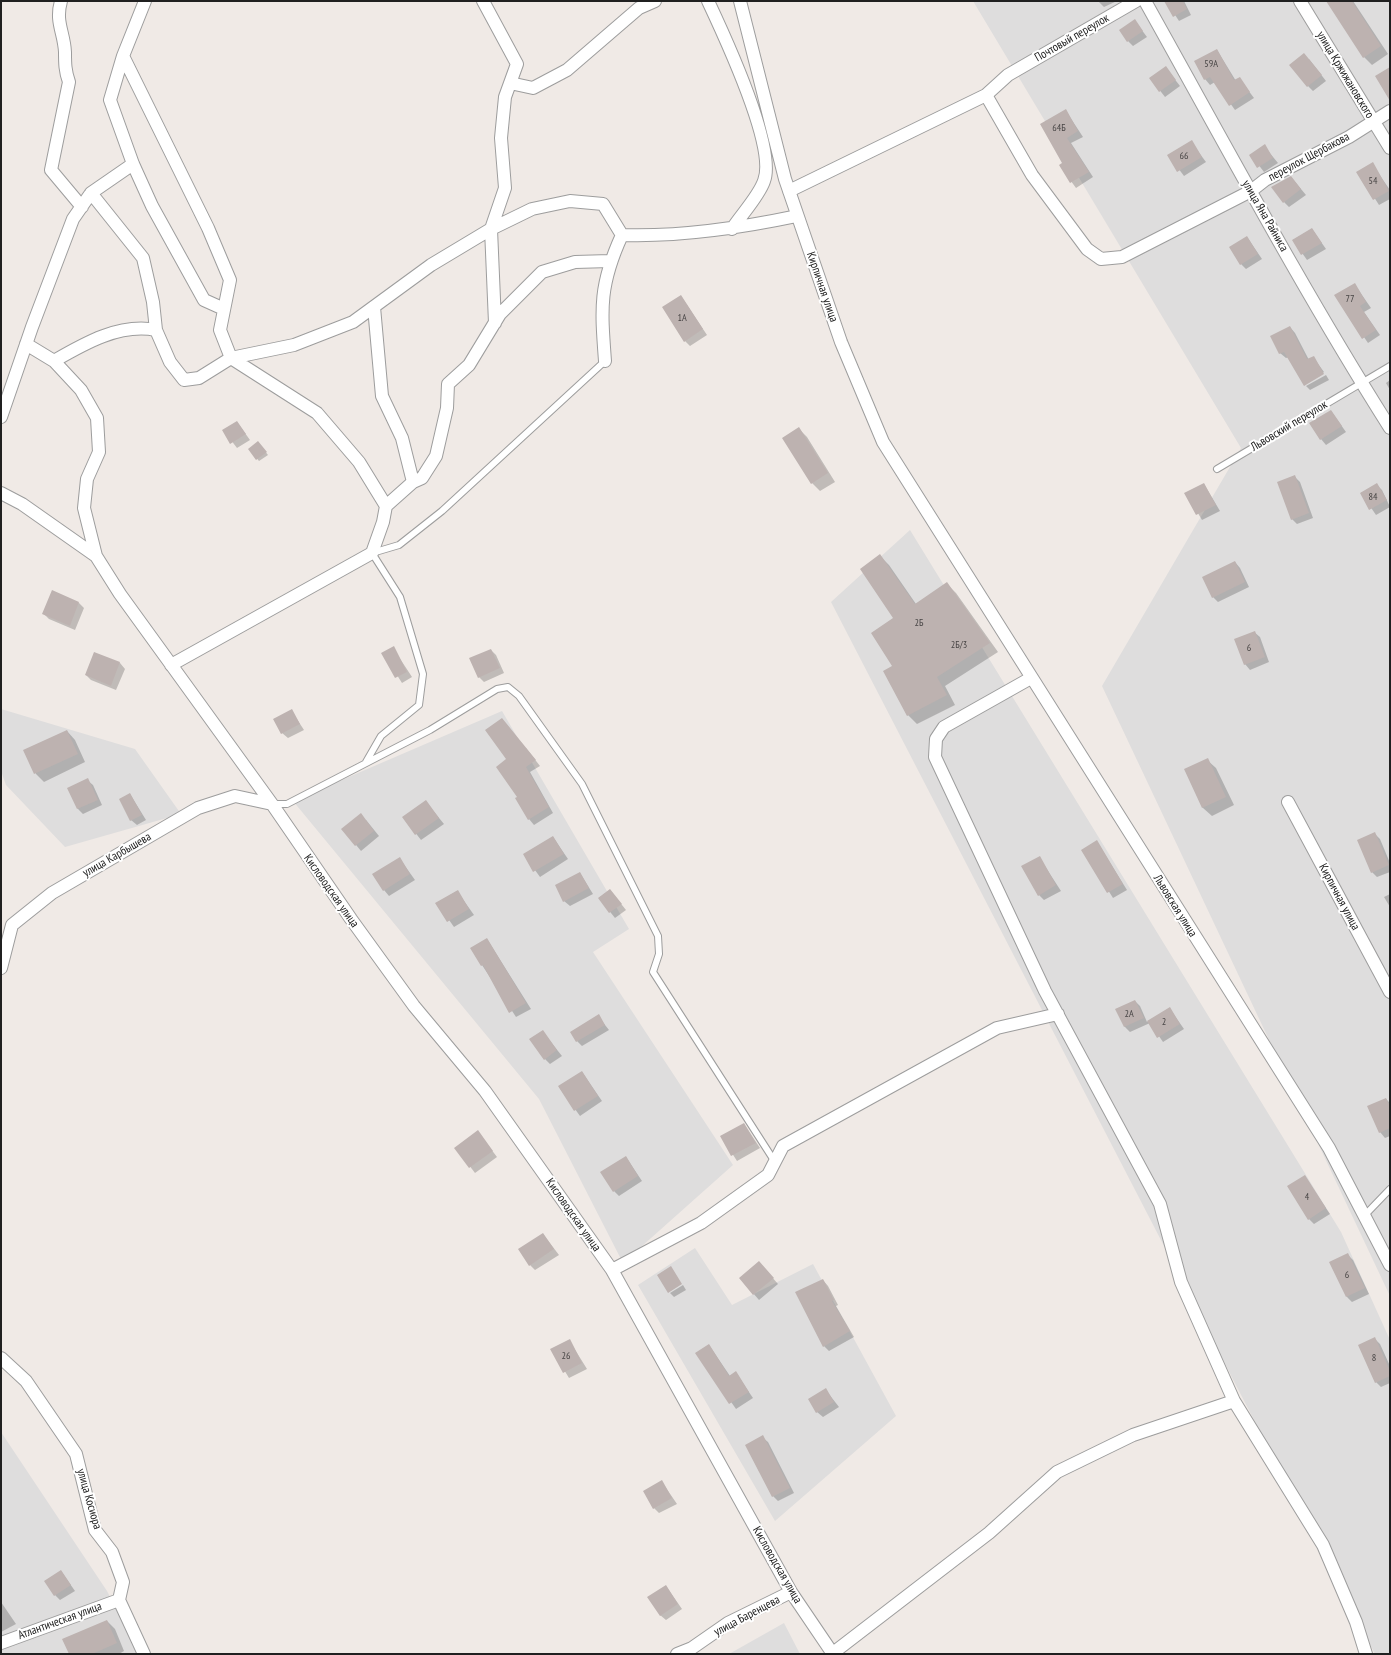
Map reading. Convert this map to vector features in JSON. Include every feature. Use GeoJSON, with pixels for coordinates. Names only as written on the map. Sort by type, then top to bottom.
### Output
{"type":"FeatureCollection","features":[{"type":"Feature","properties":{"kind":"street"},"geometry":{"type":"LineString","coordinates":[[61,1],[57,15],[65,50],[64,70],[69,82],[51,170],[82,207]]}},
{"type":"Feature","properties":{"kind":"street"},"geometry":{"type":"LineString","coordinates":[[145,1],[123,56],[110,100],[152,206],[204,300],[224,309]]}},
{"type":"Feature","properties":{"kind":"street"},"geometry":{"type":"LineString","coordinates":[[483,1],[517,64],[505,97],[501,138],[505,188],[491,229],[495,323]]}},
{"type":"Feature","properties":{"kind":"street"},"geometry":{"type":"LineString","coordinates":[[510,83],[533,88],[567,70],[639,8],[655,1]]}},
{"type":"Feature","properties":{"kind":"street"},"geometry":{"type":"LineString","coordinates":[[708,1],[735,58],[764,146],[764,181],[732,229]]}},
{"type":"Feature","properties":{"kind":"street","name":"Кирпичная улица"},"geometry":{"type":"LineString","coordinates":[[740,1],[789,191],[841,342],[883,442],[952,552]]}},
{"type":"Feature","properties":{"kind":"street","name":"Почтовый переулок"},"geometry":{"type":"LineString","coordinates":[[789,191],[986,96],[1008,75],[1136,1]]}},
{"type":"Feature","properties":{"kind":"street","name":"улица Яна Райниса"},"geometry":{"type":"LineString","coordinates":[[1145,1],[1361,383],[1390,428]]}},
{"type":"Feature","properties":{"kind":"street","name":"улица Кржижановского"},"geometry":{"type":"LineString","coordinates":[[1300,1],[1390,148]]}},
{"type":"Feature","properties":{"kind":"street"},"geometry":{"type":"LineString","coordinates":[[123,56],[208,228],[230,280],[220,330],[231,358],[317,412],[359,462],[386,506]]}},
{"type":"Feature","properties":{"kind":"street","name":"переулок Щербакова"},"geometry":{"type":"LineString","coordinates":[[986,96],[1032,175],[1086,249],[1101,259],[1122,257],[1251,191],[1266,180],[1349,137],[1372,120],[1390,110]]}},
{"type":"Feature","properties":{"kind":"street"},"geometry":{"type":"LineString","coordinates":[[1,417],[73,219],[91,193],[134,164]]}},
{"type":"Feature","properties":{"kind":"street"},"geometry":{"type":"LineString","coordinates":[[91,193],[143,258],[153,302],[156,330],[170,362],[184,380],[199,378],[231,358],[294,345],[353,322],[431,265],[491,229],[532,209],[570,201],[603,204],[622,235]]}},
{"type":"Feature","properties":{"kind":"street"},"geometry":{"type":"LineString","coordinates":[[622,235],[650,236],[732,229],[797,216]]}},
{"type":"Feature","properties":{"kind":"street"},"geometry":{"type":"LineString","coordinates":[[605,361],[602,296],[610,261],[622,235]]}},
{"type":"Feature","properties":{"kind":"street"},"geometry":{"type":"LineString","coordinates":[[171,665],[372,554],[383,522],[386,506],[413,482],[422,478],[436,456],[447,408],[448,384],[468,365],[500,314],[542,272],[575,262],[610,261]]}},
{"type":"Feature","properties":{"kind":"street"},"geometry":{"type":"LineString","coordinates":[[374,307],[382,396],[402,438],[413,482]]}},
{"type":"Feature","properties":{"kind":"street"},"geometry":{"type":"LineString","coordinates":[[54,361],[92,339],[140,327],[156,330]]}},
{"type":"Feature","properties":{"kind":"street"},"geometry":{"type":"LineString","coordinates":[[26,344],[54,361],[81,390],[96,418],[99,452],[87,479],[84,508],[96,556]]}},
{"type":"Feature","properties":{"kind":"street"},"geometry":{"type":"LineString","coordinates":[[1,493],[22,504],[96,556]]}},
{"type":"Feature","properties":{"kind":"street","name":"Львовская улица"},"geometry":{"type":"LineString","coordinates":[[952,552],[1329,1148],[1390,1265]]}},
{"type":"Feature","properties":{"kind":"street","name":"Кисловодская улица"},"geometry":{"type":"LineString","coordinates":[[96,556],[120,594],[272,804],[351,920],[414,1006],[486,1091],[612,1270],[791,1592],[833,1653]]}},
{"type":"Feature","properties":{"kind":"street"},"geometry":{"type":"LineString","coordinates":[[1031,678],[944,727],[936,739],[935,757],[1058,1014],[1160,1204],[1181,1282],[1234,1400],[1323,1546],[1356,1622],[1366,1654]]}},
{"type":"Feature","properties":{"kind":"street","name":"улица Карбышева"},"geometry":{"type":"LineString","coordinates":[[1,968],[7,928],[52,893],[198,808],[234,796],[272,804]]}},
{"type":"Feature","properties":{"kind":"street","name":"Кирпичная улица"},"geometry":{"type":"LineString","coordinates":[[1288,802],[1390,992]]}},
{"type":"Feature","properties":{"kind":"street"},"geometry":{"type":"LineString","coordinates":[[612,1270],[701,1223],[768,1175],[783,1146],[997,1028],[1058,1014]]}},
{"type":"Feature","properties":{"kind":"street","name":"улица Косиора"},"geometry":{"type":"LineString","coordinates":[[1,1358],[26,1381],[76,1454],[95,1530],[112,1552],[123,1582],[119,1600],[144,1654]]}},
{"type":"Feature","properties":{"kind":"street"},"geometry":{"type":"LineString","coordinates":[[833,1653],[989,1534],[1057,1472],[1133,1435],[1234,1400]]}},
{"type":"Feature","properties":{"kind":"street","name":"улица Баренцева"},"geometry":{"type":"LineString","coordinates":[[677,1654],[692,1648],[728,1623],[791,1592]]}},
{"type":"Feature","properties":{"kind":"street","name":"Атлантическая улица"},"geometry":{"type":"LineString","coordinates":[[1,1643],[119,1600]]}},
{"type":"Feature","properties":{"kind":"lane"},"geometry":{"type":"LineString","coordinates":[[366,763],[380,736],[419,705],[423,674],[400,597],[372,554],[399,545],[442,511],[605,361]]}},
{"type":"Feature","properties":{"kind":"lane","name":"Львовский переулок"},"geometry":{"type":"LineString","coordinates":[[1218,469],[1390,366]]}},
{"type":"Feature","properties":{"kind":"lane"},"geometry":{"type":"LineString","coordinates":[[272,804],[287,804],[430,730],[497,689],[508,687],[519,696],[582,784],[658,936],[659,954],[653,972],[704,1048],[775,1162]]}},
{"type":"Feature","properties":{"kind":"lane"},"geometry":{"type":"LineString","coordinates":[[1365,1215],[1390,1188]]}},
{"type":"Feature","properties":{"kind":"shaded area"},"geometry":{"type":"Polygon","coordinates":[[[973,1],[1390,1],[1390,1296],[1102,686],[1241,448],[973,1]]]}},
{"type":"Feature","properties":{"kind":"shaded area"},"geometry":{"type":"Polygon","coordinates":[[[910,530],[1341,1232],[1390,1340],[1390,1654],[1375,1654],[831,602],[910,530]]]}},
{"type":"Feature","properties":{"kind":"shaded area"},"geometry":{"type":"Polygon","coordinates":[[[1,709],[135,749],[181,814],[65,847],[6,785],[1,771],[1,709]]]}},
{"type":"Feature","properties":{"kind":"shaded area"},"geometry":{"type":"Polygon","coordinates":[[[502,711],[629,929],[593,952],[733,1165],[623,1263],[539,1099],[293,801],[502,711]]]}},
{"type":"Feature","properties":{"kind":"shaded area"},"geometry":{"type":"Polygon","coordinates":[[[695,1248],[732,1305],[813,1264],[896,1416],[775,1521],[638,1285],[695,1248]]]}},
{"type":"Feature","properties":{"kind":"shaded area"},"geometry":{"type":"Polygon","coordinates":[[[1,1432],[107,1591],[139,1654],[1,1654],[1,1432]]]}},
{"type":"Feature","properties":{"kind":"shaded area"},"geometry":{"type":"Polygon","coordinates":[[[784,1623],[800,1654],[729,1654],[784,1623]]]}},
{"type":"Feature","properties":{"kind":"building"},"geometry":{"type":"Polygon","coordinates":[[[1164,1],[1183,1],[1187,9],[1173,17],[1164,1]]]}},
{"type":"Feature","properties":{"kind":"building"},"geometry":{"type":"Polygon","coordinates":[[[1326,1],[1352,1],[1381,46],[1363,58],[1326,1]]]}},
{"type":"Feature","properties":{"kind":"building"},"geometry":{"type":"Polygon","coordinates":[[[1135,19],[1143,31],[1127,42],[1119,30],[1135,19]]]}},
{"type":"Feature","properties":{"kind":"building"},"geometry":{"type":"Polygon","coordinates":[[[1217,49],[1234,80],[1240,77],[1250,92],[1229,106],[1210,77],[1204,80],[1194,61],[1217,49]]]}},
{"type":"Feature","properties":{"kind":"building"},"geometry":{"type":"Polygon","coordinates":[[[1304,53],[1322,75],[1307,87],[1289,65],[1304,53]]]}},
{"type":"Feature","properties":{"kind":"building"},"geometry":{"type":"Polygon","coordinates":[[[1166,66],[1176,80],[1159,92],[1149,78],[1166,66]]]}},
{"type":"Feature","properties":{"kind":"building"},"geometry":{"type":"Polygon","coordinates":[[[1390,67],[1390,101],[1375,76],[1390,67]]]}},
{"type":"Feature","properties":{"kind":"building"},"geometry":{"type":"Polygon","coordinates":[[[1066,109],[1078,131],[1067,138],[1089,172],[1070,183],[1059,165],[1062,163],[1040,124],[1066,109]]]}},
{"type":"Feature","properties":{"kind":"building"},"geometry":{"type":"Polygon","coordinates":[[[1192,140],[1202,157],[1177,172],[1167,155],[1192,140]]]}},
{"type":"Feature","properties":{"kind":"building"},"geometry":{"type":"Polygon","coordinates":[[[1265,144],[1273,158],[1257,168],[1249,155],[1265,144]]]}},
{"type":"Feature","properties":{"kind":"building"},"geometry":{"type":"Polygon","coordinates":[[[1373,162],[1389,191],[1373,200],[1356,172],[1373,162]]]}},
{"type":"Feature","properties":{"kind":"building"},"geometry":{"type":"Polygon","coordinates":[[[1291,176],[1301,189],[1283,203],[1271,187],[1291,176]]]}},
{"type":"Feature","properties":{"kind":"building"},"geometry":{"type":"Polygon","coordinates":[[[1312,228],[1322,243],[1301,255],[1292,240],[1312,228]]]}},
{"type":"Feature","properties":{"kind":"building"},"geometry":{"type":"Polygon","coordinates":[[[1247,236],[1258,254],[1240,265],[1229,247],[1247,236]]]}},
{"type":"Feature","properties":{"kind":"building"},"geometry":{"type":"Polygon","coordinates":[[[1355,283],[1366,302],[1360,306],[1376,330],[1362,339],[1334,295],[1355,283]]]}},
{"type":"Feature","properties":{"kind":"building"},"geometry":{"type":"Polygon","coordinates":[[[681,295],[703,329],[684,342],[662,307],[681,295]]]}},
{"type":"Feature","properties":{"kind":"building"},"geometry":{"type":"Polygon","coordinates":[[[1290,326],[1307,359],[1314,356],[1324,374],[1304,386],[1284,352],[1279,354],[1270,336],[1290,326]]]}},
{"type":"Feature","properties":{"kind":"building"},"geometry":{"type":"Polygon","coordinates":[[[1331,410],[1342,426],[1320,440],[1309,423],[1331,410]]]}},
{"type":"Feature","properties":{"kind":"building"},"geometry":{"type":"Polygon","coordinates":[[[237,421],[246,434],[230,444],[222,430],[237,421]]]}},
{"type":"Feature","properties":{"kind":"building"},"geometry":{"type":"Polygon","coordinates":[[[799,427],[828,473],[811,484],[782,438],[799,427]]]}},
{"type":"Feature","properties":{"kind":"building"},"geometry":{"type":"Polygon","coordinates":[[[258,441],[267,452],[256,460],[248,449],[258,441]]]}},
{"type":"Feature","properties":{"kind":"building"},"geometry":{"type":"Polygon","coordinates":[[[1295,475],[1309,513],[1291,520],[1277,482],[1295,475]]]}},
{"type":"Feature","properties":{"kind":"building"},"geometry":{"type":"Polygon","coordinates":[[[1204,483],[1216,505],[1196,515],[1184,493],[1204,483]]]}},
{"type":"Feature","properties":{"kind":"building"},"geometry":{"type":"Polygon","coordinates":[[[1377,483],[1387,500],[1369,510],[1360,493],[1377,483]]]}},
{"type":"Feature","properties":{"kind":"building"},"geometry":{"type":"Polygon","coordinates":[[[880,554],[915,604],[947,582],[990,643],[937,677],[947,695],[907,716],[883,671],[892,666],[871,633],[893,618],[860,569],[880,554]]]}},
{"type":"Feature","properties":{"kind":"building"},"geometry":{"type":"Polygon","coordinates":[[[1235,561],[1245,582],[1212,598],[1202,577],[1235,561]]]}},
{"type":"Feature","properties":{"kind":"building"},"geometry":{"type":"Polygon","coordinates":[[[52,590],[79,602],[70,626],[42,614],[52,590]]]}},
{"type":"Feature","properties":{"kind":"building"},"geometry":{"type":"Polygon","coordinates":[[[1255,631],[1265,657],[1244,665],[1234,639],[1255,631]]]}},
{"type":"Feature","properties":{"kind":"building"},"geometry":{"type":"Polygon","coordinates":[[[394,646],[407,672],[395,678],[381,653],[394,646]]]}},
{"type":"Feature","properties":{"kind":"building"},"geometry":{"type":"Polygon","coordinates":[[[491,649],[500,668],[478,678],[469,658],[491,649]]]}},
{"type":"Feature","properties":{"kind":"building"},"geometry":{"type":"Polygon","coordinates":[[[94,652],[120,662],[111,686],[85,675],[94,652]]]}},
{"type":"Feature","properties":{"kind":"building"},"geometry":{"type":"Polygon","coordinates":[[[292,709],[300,724],[281,734],[273,719],[292,709]]]}},
{"type":"Feature","properties":{"kind":"building"},"geometry":{"type":"Polygon","coordinates":[[[502,718],[536,760],[526,767],[549,807],[528,820],[515,798],[517,797],[496,767],[506,759],[485,730],[502,718]]]}},
{"type":"Feature","properties":{"kind":"building"},"geometry":{"type":"Polygon","coordinates":[[[67,730],[78,754],[34,774],[23,750],[67,730]]]}},
{"type":"Feature","properties":{"kind":"building"},"geometry":{"type":"Polygon","coordinates":[[[1208,758],[1226,797],[1202,808],[1184,769],[1208,758]]]}},
{"type":"Feature","properties":{"kind":"building"},"geometry":{"type":"Polygon","coordinates":[[[88,778],[98,800],[77,809],[67,788],[88,778]]]}},
{"type":"Feature","properties":{"kind":"building"},"geometry":{"type":"Polygon","coordinates":[[[130,793],[142,815],[130,821],[119,799],[130,793]]]}},
{"type":"Feature","properties":{"kind":"building"},"geometry":{"type":"Polygon","coordinates":[[[426,800],[439,818],[415,835],[402,817],[426,800]]]}},
{"type":"Feature","properties":{"kind":"building"},"geometry":{"type":"Polygon","coordinates":[[[361,813],[374,831],[355,846],[341,829],[361,813]]]}},
{"type":"Feature","properties":{"kind":"building"},"geometry":{"type":"Polygon","coordinates":[[[1375,832],[1389,865],[1371,873],[1357,840],[1375,832]]]}},
{"type":"Feature","properties":{"kind":"building"},"geometry":{"type":"Polygon","coordinates":[[[553,836],[564,854],[533,872],[523,854],[553,836]]]}},
{"type":"Feature","properties":{"kind":"building"},"geometry":{"type":"Polygon","coordinates":[[[1097,840],[1123,884],[1107,893],[1081,850],[1097,840]]]}},
{"type":"Feature","properties":{"kind":"building"},"geometry":{"type":"Polygon","coordinates":[[[1040,856],[1056,885],[1038,896],[1021,866],[1040,856]]]}},
{"type":"Feature","properties":{"kind":"building"},"geometry":{"type":"Polygon","coordinates":[[[400,857],[410,874],[383,891],[372,874],[400,857]]]}},
{"type":"Feature","properties":{"kind":"building"},"geometry":{"type":"Polygon","coordinates":[[[580,872],[589,888],[563,902],[555,885],[580,872]]]}},
{"type":"Feature","properties":{"kind":"building"},"geometry":{"type":"Polygon","coordinates":[[[610,889],[622,904],[609,913],[598,898],[610,889]]]}},
{"type":"Feature","properties":{"kind":"building"},"geometry":{"type":"Polygon","coordinates":[[[458,890],[469,909],[447,922],[435,903],[458,890]]]}},
{"type":"Feature","properties":{"kind":"building"},"geometry":{"type":"Polygon","coordinates":[[[487,938],[526,1003],[509,1013],[483,965],[481,966],[470,948],[487,938]]]}},
{"type":"Feature","properties":{"kind":"building"},"geometry":{"type":"Polygon","coordinates":[[[1135,1000],[1144,1018],[1124,1027],[1115,1009],[1135,1000]]]}},
{"type":"Feature","properties":{"kind":"building"},"geometry":{"type":"Polygon","coordinates":[[[1170,1007],[1180,1024],[1157,1038],[1147,1021],[1170,1007]]]}},
{"type":"Feature","properties":{"kind":"building"},"geometry":{"type":"Polygon","coordinates":[[[599,1014],[605,1025],[576,1042],[570,1032],[599,1014]]]}},
{"type":"Feature","properties":{"kind":"building"},"geometry":{"type":"Polygon","coordinates":[[[543,1030],[557,1050],[544,1060],[529,1039],[543,1030]]]}},
{"type":"Feature","properties":{"kind":"building"},"geometry":{"type":"Polygon","coordinates":[[[582,1071],[598,1096],[574,1111],[558,1086],[582,1071]]]}},
{"type":"Feature","properties":{"kind":"building"},"geometry":{"type":"Polygon","coordinates":[[[1386,1098],[1390,1106],[1390,1128],[1379,1133],[1367,1106],[1386,1098]]]}},
{"type":"Feature","properties":{"kind":"building"},"geometry":{"type":"Polygon","coordinates":[[[744,1123],[756,1143],[731,1156],[720,1136],[744,1123]]]}},
{"type":"Feature","properties":{"kind":"building"},"geometry":{"type":"Polygon","coordinates":[[[478,1130],[493,1151],[469,1168],[454,1148],[478,1130]]]}},
{"type":"Feature","properties":{"kind":"building"},"geometry":{"type":"Polygon","coordinates":[[[626,1156],[638,1176],[613,1192],[600,1172],[626,1156]]]}},
{"type":"Feature","properties":{"kind":"building"},"geometry":{"type":"Polygon","coordinates":[[[1305,1175],[1326,1208],[1308,1220],[1287,1186],[1305,1175]]]}},
{"type":"Feature","properties":{"kind":"building"},"geometry":{"type":"Polygon","coordinates":[[[543,1233],[554,1249],[529,1266],[518,1249],[543,1233]]]}},
{"type":"Feature","properties":{"kind":"building"},"geometry":{"type":"Polygon","coordinates":[[[1348,1253],[1365,1288],[1346,1297],[1329,1262],[1348,1253]]]}},
{"type":"Feature","properties":{"kind":"building"},"geometry":{"type":"Polygon","coordinates":[[[759,1261],[774,1278],[753,1295],[739,1278],[759,1261]]]}},
{"type":"Feature","properties":{"kind":"building"},"geometry":{"type":"Polygon","coordinates":[[[671,1266],[682,1284],[668,1293],[657,1275],[671,1266]]]}},
{"type":"Feature","properties":{"kind":"building"},"geometry":{"type":"Polygon","coordinates":[[[823,1279],[834,1300],[832,1301],[850,1331],[823,1347],[795,1292],[823,1279]]]}},
{"type":"Feature","properties":{"kind":"building"},"geometry":{"type":"Polygon","coordinates":[[[1375,1337],[1390,1371],[1390,1376],[1375,1383],[1358,1345],[1375,1337]]]}},
{"type":"Feature","properties":{"kind":"building"},"geometry":{"type":"Polygon","coordinates":[[[570,1339],[582,1363],[563,1373],[550,1349],[570,1339]]]}},
{"type":"Feature","properties":{"kind":"building"},"geometry":{"type":"Polygon","coordinates":[[[709,1344],[729,1376],[736,1371],[749,1392],[729,1404],[695,1353],[709,1344]]]}},
{"type":"Feature","properties":{"kind":"building"},"geometry":{"type":"Polygon","coordinates":[[[826,1388],[834,1402],[816,1413],[808,1399],[826,1388]]]}},
{"type":"Feature","properties":{"kind":"building"},"geometry":{"type":"Polygon","coordinates":[[[763,1435],[790,1488],[772,1497],[745,1445],[763,1435]]]}},
{"type":"Feature","properties":{"kind":"building"},"geometry":{"type":"Polygon","coordinates":[[[662,1480],[672,1498],[653,1509],[643,1491],[662,1480]]]}},
{"type":"Feature","properties":{"kind":"building"},"geometry":{"type":"Polygon","coordinates":[[[61,1570],[71,1585],[54,1596],[44,1581],[61,1570]]]}},
{"type":"Feature","properties":{"kind":"building"},"geometry":{"type":"Polygon","coordinates":[[[666,1585],[678,1604],[660,1616],[647,1597],[666,1585]]]}},
{"type":"Feature","properties":{"kind":"building"},"geometry":{"type":"Polygon","coordinates":[[[107,1620],[117,1643],[92,1654],[69,1654],[62,1639],[107,1620]]]}}]}
